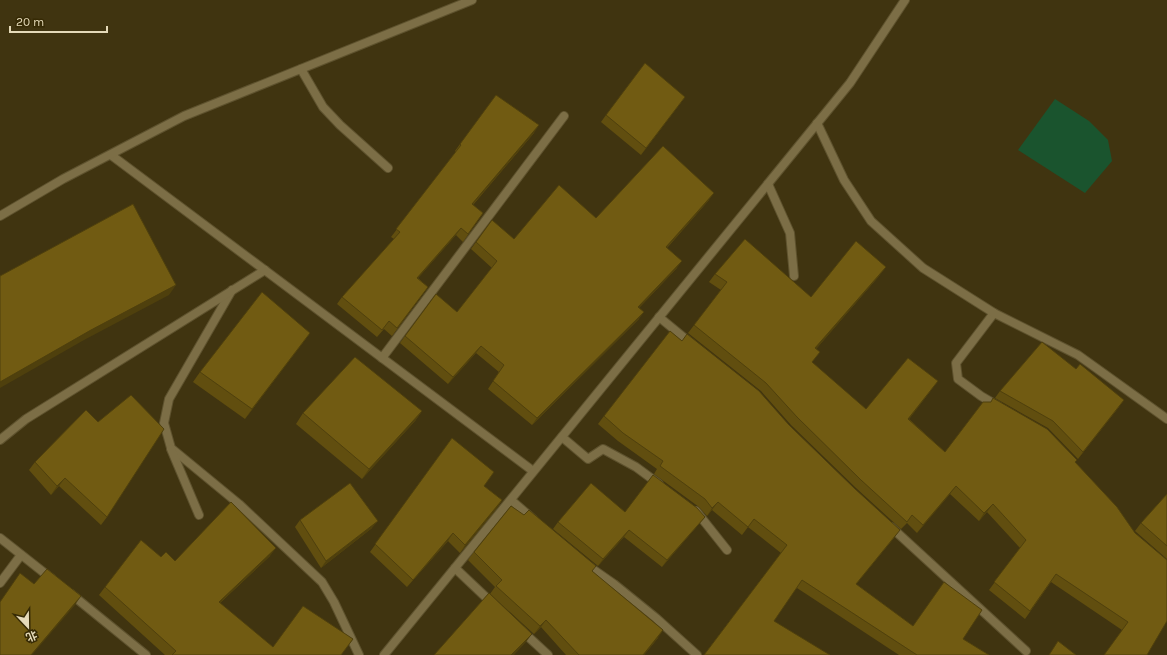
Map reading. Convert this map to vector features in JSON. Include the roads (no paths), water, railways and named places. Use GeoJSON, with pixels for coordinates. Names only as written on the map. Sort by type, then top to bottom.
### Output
{"type":"FeatureCollection","features":[{"type":"Feature","properties":{"kind":"street"},"geometry":{"type":"LineString","coordinates":[[0,216],[63,180],[184,116],[472,0]]}},
{"type":"Feature","properties":{"kind":"street"},"geometry":{"type":"LineString","coordinates":[[384,655],[850,83],[905,0]]}},
{"type":"Feature","properties":{"kind":"street"},"geometry":{"type":"LineString","coordinates":[[301,69],[323,107],[340,126],[388,168]]}},
{"type":"Feature","properties":{"kind":"street"},"geometry":{"type":"LineString","coordinates":[[382,358],[564,116]]}},
{"type":"Feature","properties":{"kind":"street"},"geometry":{"type":"LineString","coordinates":[[817,123],[844,180],[871,221],[923,268],[994,313],[1078,355],[1167,419]]}},
{"type":"Feature","properties":{"kind":"street"},"geometry":{"type":"LineString","coordinates":[[111,155],[533,472]]}},
{"type":"Feature","properties":{"kind":"street"},"geometry":{"type":"LineString","coordinates":[[768,184],[790,233],[794,276]]}},
{"type":"Feature","properties":{"kind":"street"},"geometry":{"type":"LineString","coordinates":[[0,440],[26,419],[265,270]]}},
{"type":"Feature","properties":{"kind":"street"},"geometry":{"type":"LineString","coordinates":[[199,515],[171,448],[164,423],[169,399],[232,290]]}},
{"type":"Feature","properties":{"kind":"street"},"geometry":{"type":"LineString","coordinates":[[994,313],[956,363],[958,378],[981,396],[1007,411]]}},
{"type":"Feature","properties":{"kind":"street"},"geometry":{"type":"LineString","coordinates":[[659,317],[701,351]]}},
{"type":"Feature","properties":{"kind":"street"},"geometry":{"type":"LineString","coordinates":[[562,437],[588,459],[603,449],[636,467],[666,489]]}},
{"type":"Feature","properties":{"kind":"street"},"geometry":{"type":"LineString","coordinates":[[171,448],[239,504],[322,582],[334,602],[359,655]]}},
{"type":"Feature","properties":{"kind":"street"},"geometry":{"type":"LineString","coordinates":[[511,500],[540,525]]}},
{"type":"Feature","properties":{"kind":"street"},"geometry":{"type":"LineString","coordinates":[[690,507],[696,511],[727,550]]}},
{"type":"Feature","properties":{"kind":"street"},"geometry":{"type":"LineString","coordinates":[[887,524],[1026,651]]}},
{"type":"Feature","properties":{"kind":"street"},"geometry":{"type":"LineString","coordinates":[[0,538],[146,655]]}},
{"type":"Feature","properties":{"kind":"street"},"geometry":{"type":"LineString","coordinates":[[0,583],[21,555]]}},
{"type":"Feature","properties":{"kind":"street"},"geometry":{"type":"LineString","coordinates":[[580,560],[614,584],[656,618],[697,655]]}},
{"type":"Feature","properties":{"kind":"street"},"geometry":{"type":"LineString","coordinates":[[454,568],[501,612]]}},
{"type":"Feature","properties":{"kind":"street"},"geometry":{"type":"LineString","coordinates":[[519,628],[548,655]]}}]}
